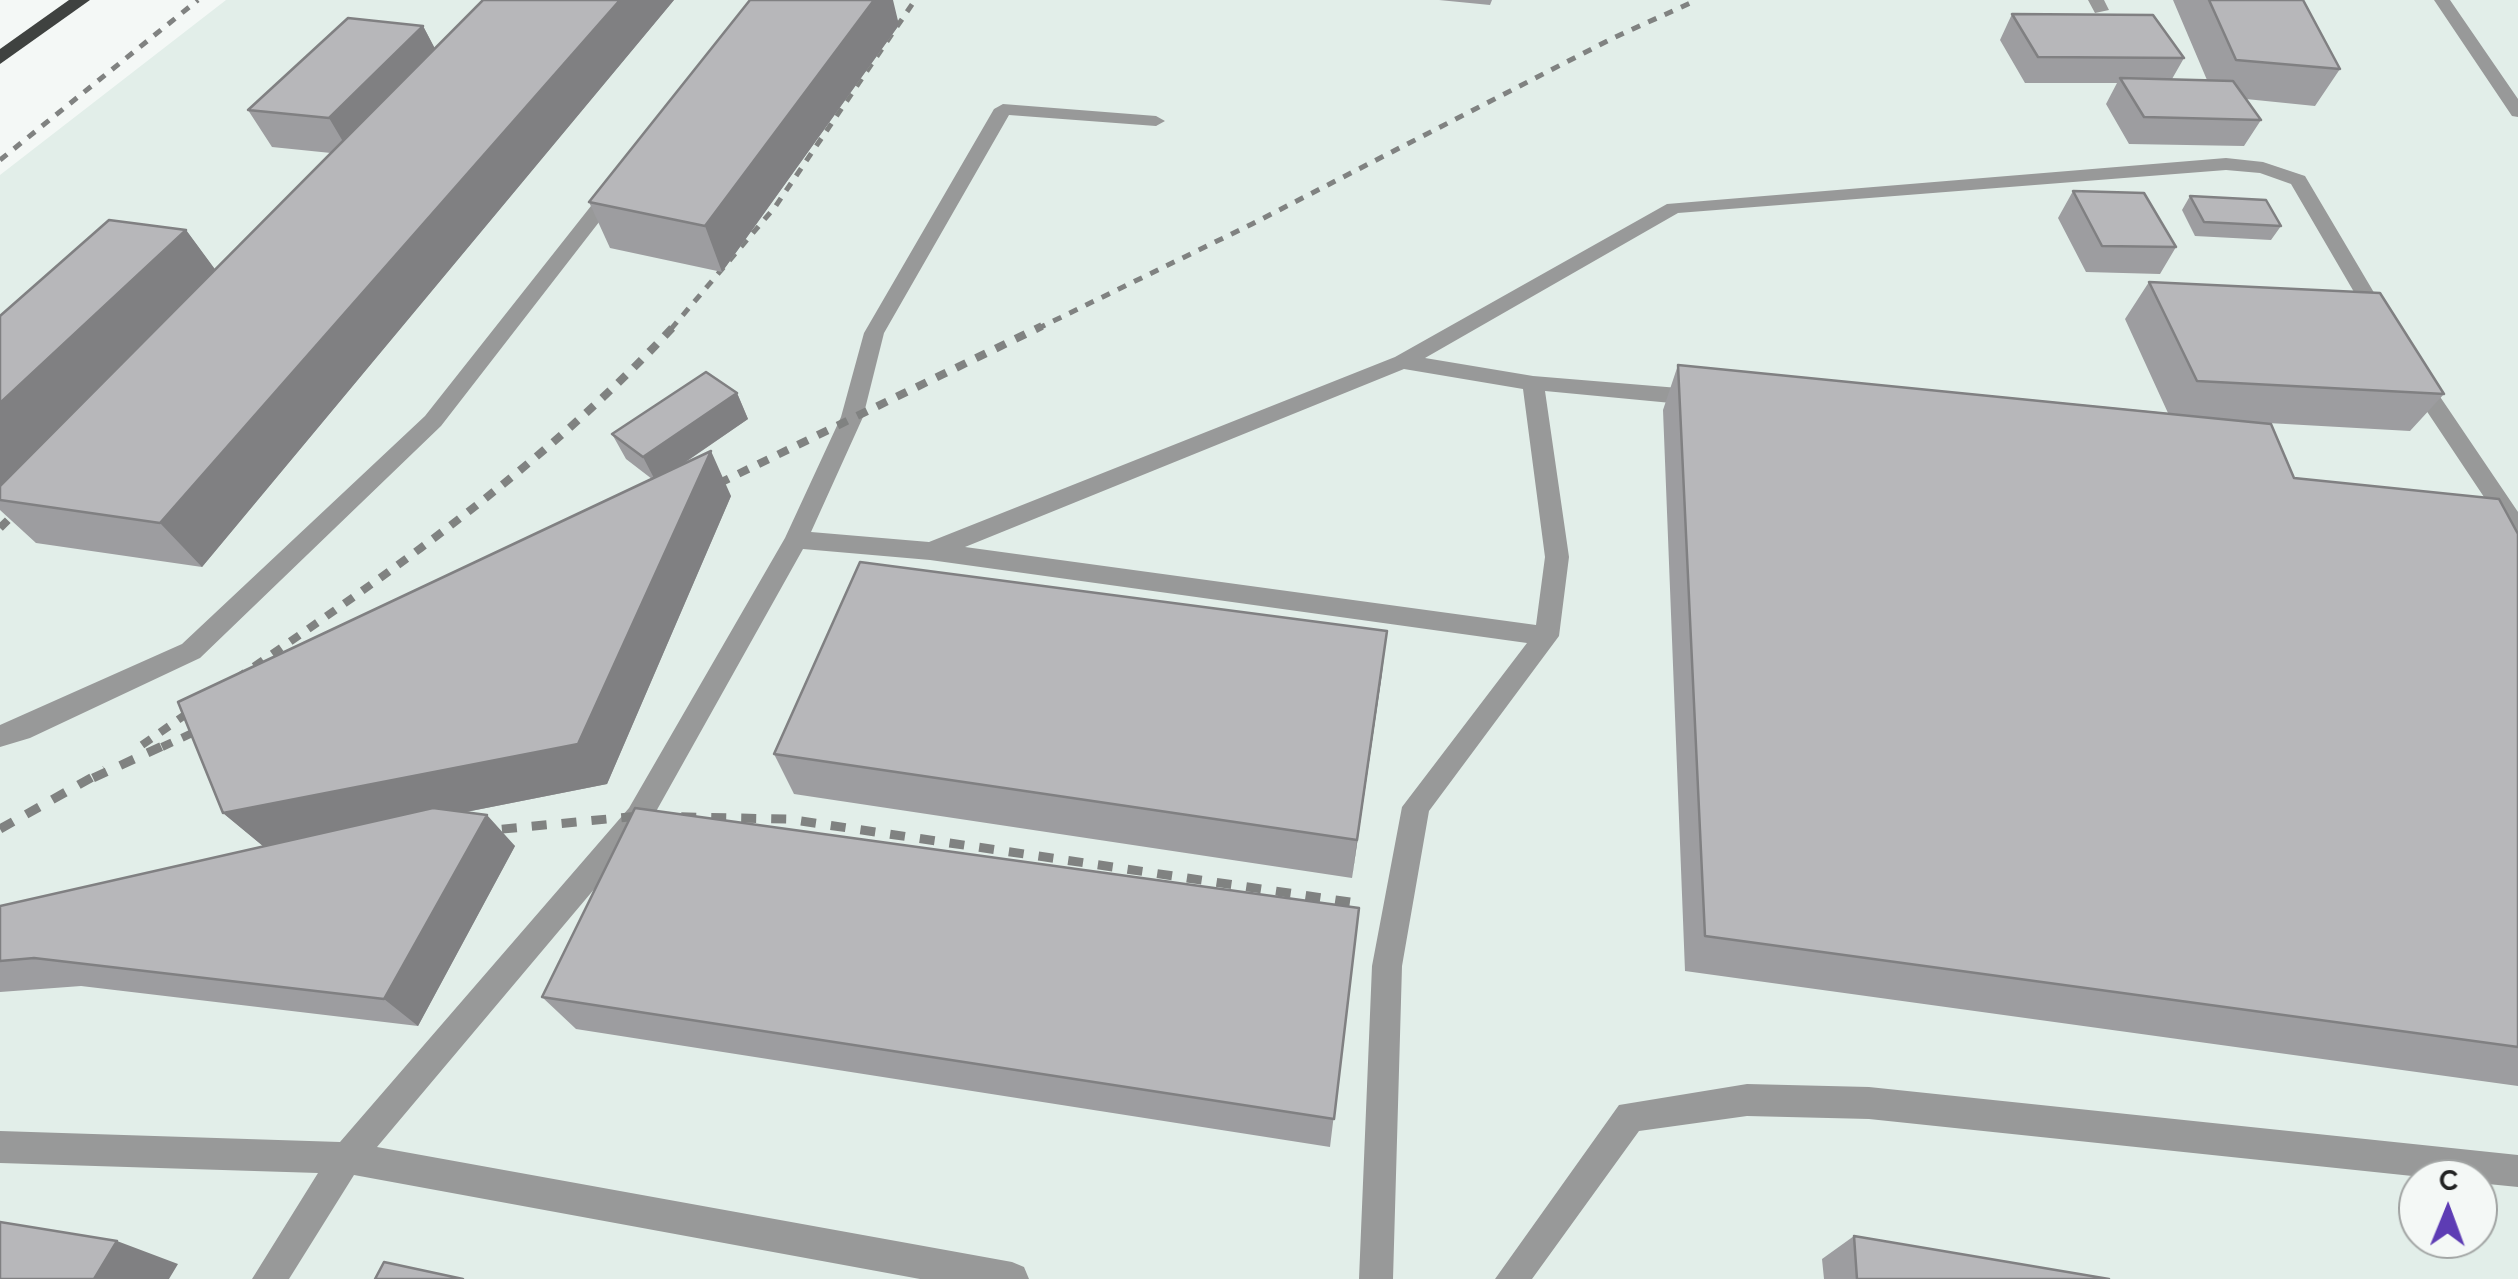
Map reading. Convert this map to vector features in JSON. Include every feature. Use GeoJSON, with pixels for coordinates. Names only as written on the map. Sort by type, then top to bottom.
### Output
{"type":"FeatureCollection","features":[{"type":"Feature","properties":{"kind":"highway"},"geometry":{"type":"LineString","coordinates":[[0,58],[81,0]]}},
{"type":"Feature","properties":{"kind":"lane"},"geometry":{"type":"LineString","coordinates":[[2442,0],[2518,112]]}},
{"type":"Feature","properties":{"kind":"lane"},"geometry":{"type":"LineString","coordinates":[[269,1279],[347,1158],[639,816],[796,540],[852,417],[874,333],[1003,108],[1156,121]]}},
{"type":"Feature","properties":{"kind":"lane"},"geometry":{"type":"LineString","coordinates":[[930,551],[1402,362],[1674,208],[2226,164],[2263,168],[2298,180],[2394,344],[2518,530]]}},
{"type":"Feature","properties":{"kind":"lane"},"geometry":{"type":"LineString","coordinates":[[0,736],[22,730],[191,651],[434,421],[622,180]]}},
{"type":"Feature","properties":{"kind":"lane"},"geometry":{"type":"LineString","coordinates":[[1402,362],[1533,382],[1732,400]]}},
{"type":"Feature","properties":{"kind":"lane"},"geometry":{"type":"LineString","coordinates":[[1376,1279],[1387,966],[1416,807],[1547,636],[1557,557],[1533,382]]}},
{"type":"Feature","properties":{"kind":"lane"},"geometry":{"type":"LineString","coordinates":[[796,540],[930,551],[1547,636]]}},
{"type":"Feature","properties":{"kind":"lane"},"geometry":{"type":"LineString","coordinates":[[1512,1279],[1630,1116],[1747,1100],[1869,1103],[2518,1171]]}},
{"type":"Feature","properties":{"kind":"lane"},"geometry":{"type":"LineString","coordinates":[[0,1147],[347,1158],[1012,1279]]}},
{"type":"Feature","properties":{"kind":"shaded area"},"geometry":{"type":"Polygon","coordinates":[[[226,0],[2518,0],[2518,1279],[0,1279],[0,175],[226,0]]]}},
{"type":"Feature","properties":{"kind":"building"},"geometry":{"type":"Polygon","coordinates":[[[483,0],[620,0],[160,523],[0,500],[0,486],[483,0]]]}},
{"type":"Feature","properties":{"kind":"building"},"geometry":{"type":"Polygon","coordinates":[[[750,0],[874,0],[705,226],[589,202],[750,0]]]}},
{"type":"Feature","properties":{"kind":"building"},"geometry":{"type":"Polygon","coordinates":[[[2209,0],[2303,0],[2340,69],[2236,60],[2209,0]]]}},
{"type":"Feature","properties":{"kind":"building"},"geometry":{"type":"Polygon","coordinates":[[[2012,14],[2153,15],[2184,58],[2038,57],[2012,14]]]}},
{"type":"Feature","properties":{"kind":"building"},"geometry":{"type":"Polygon","coordinates":[[[348,18],[423,26],[329,118],[248,110],[348,18]]]}},
{"type":"Feature","properties":{"kind":"building"},"geometry":{"type":"Polygon","coordinates":[[[2120,78],[2233,81],[2261,120],[2144,117],[2120,78]]]}},
{"type":"Feature","properties":{"kind":"building"},"geometry":{"type":"Polygon","coordinates":[[[2073,191],[2144,193],[2176,247],[2102,246],[2073,191]]]}},
{"type":"Feature","properties":{"kind":"building"},"geometry":{"type":"Polygon","coordinates":[[[2190,196],[2266,200],[2281,226],[2204,222],[2190,196]]]}},
{"type":"Feature","properties":{"kind":"building"},"geometry":{"type":"Polygon","coordinates":[[[109,220],[186,230],[0,403],[0,316],[109,220]]]}},
{"type":"Feature","properties":{"kind":"building"},"geometry":{"type":"Polygon","coordinates":[[[2149,282],[2380,293],[2444,394],[2197,381],[2149,282]]]}},
{"type":"Feature","properties":{"kind":"building"},"geometry":{"type":"Polygon","coordinates":[[[1678,365],[2271,424],[2294,478],[2499,499],[2518,534],[2518,1047],[1705,936],[1678,365]]]}},
{"type":"Feature","properties":{"kind":"building"},"geometry":{"type":"Polygon","coordinates":[[[706,372],[737,393],[643,457],[612,434],[706,372]]]}},
{"type":"Feature","properties":{"kind":"building"},"geometry":{"type":"Polygon","coordinates":[[[711,451],[578,744],[223,813],[178,702],[711,451]]]}},
{"type":"Feature","properties":{"kind":"building"},"geometry":{"type":"Polygon","coordinates":[[[860,562],[1387,631],[1357,840],[774,754],[860,562]]]}},
{"type":"Feature","properties":{"kind":"building"},"geometry":{"type":"Polygon","coordinates":[[[433,808],[487,815],[384,999],[34,958],[0,961],[0,906],[433,808]]]}},
{"type":"Feature","properties":{"kind":"building"},"geometry":{"type":"Polygon","coordinates":[[[635,808],[1359,908],[1334,1119],[542,997],[635,808]]]}},
{"type":"Feature","properties":{"kind":"building"},"geometry":{"type":"Polygon","coordinates":[[[0,1222],[117,1241],[94,1279],[0,1279],[0,1222]]]}},
{"type":"Feature","properties":{"kind":"building"},"geometry":{"type":"Polygon","coordinates":[[[1854,1236],[2109,1279],[1857,1279],[1854,1236]]]}},
{"type":"Feature","properties":{"kind":"building"},"geometry":{"type":"Polygon","coordinates":[[[384,1262],[463,1279],[375,1279],[384,1262]]]}},
{"type":"Feature","properties":{"kind":"railway"},"geometry":{"type":"LineString","coordinates":[[0,160],[198,0]]}},
{"type":"Feature","properties":{"kind":"railway"},"geometry":{"type":"LineString","coordinates":[[671,329],[775,207],[915,0]]}},
{"type":"Feature","properties":{"kind":"railway"},"geometry":{"type":"LineString","coordinates":[[1037,329],[1252,224],[1613,38],[1697,0]]}},
{"type":"Feature","properties":{"kind":"railway"},"geometry":{"type":"LineString","coordinates":[[236,679],[409,557],[520,470],[625,376],[674,326]]}},
{"type":"Feature","properties":{"kind":"railway"},"geometry":{"type":"LineString","coordinates":[[699,493],[1042,326]]}},
{"type":"Feature","properties":{"kind":"railway"},"geometry":{"type":"LineString","coordinates":[[0,528],[28,500]]}},
{"type":"Feature","properties":{"kind":"railway"},"geometry":{"type":"LineString","coordinates":[[142,745],[208,699]]}},
{"type":"Feature","properties":{"kind":"railway"},"geometry":{"type":"LineString","coordinates":[[162,747],[216,722]]}},
{"type":"Feature","properties":{"kind":"railway"},"geometry":{"type":"LineString","coordinates":[[93,778],[167,744]]}},
{"type":"Feature","properties":{"kind":"railway"},"geometry":{"type":"LineString","coordinates":[[0,829],[105,770]]}},
{"type":"Feature","properties":{"kind":"railway"},"geometry":{"type":"LineString","coordinates":[[472,832],[639,816],[787,819],[1350,902]]}}]}
